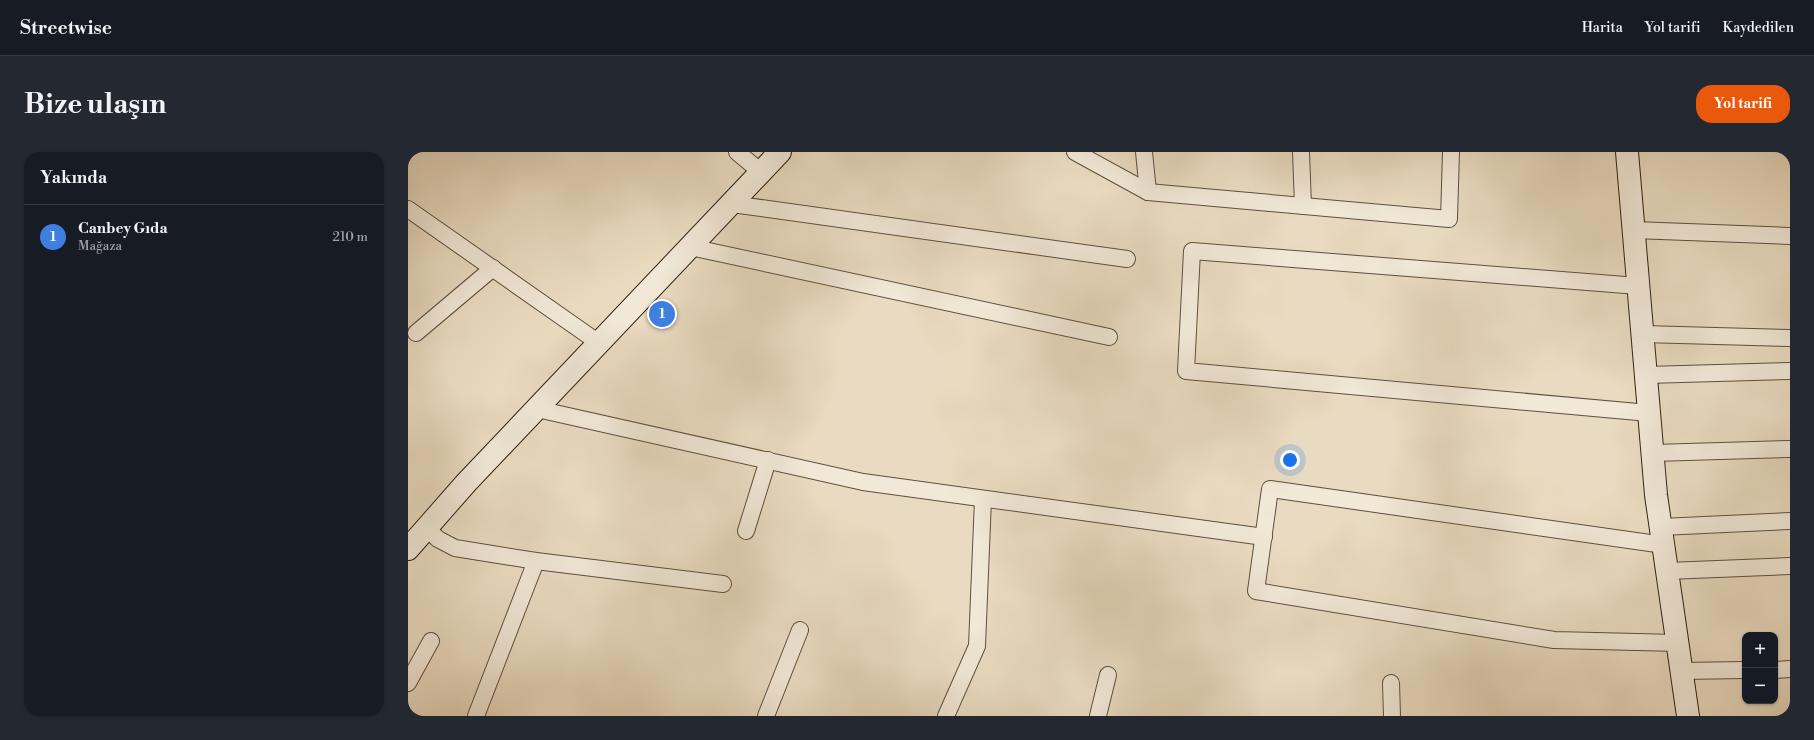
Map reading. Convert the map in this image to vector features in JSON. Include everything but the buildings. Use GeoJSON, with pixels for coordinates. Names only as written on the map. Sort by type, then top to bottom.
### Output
{"type":"FeatureCollection","features":[{"type":"Feature","properties":{"kind":"main road"},"geometry":{"type":"LineString","coordinates":[[408,549],[537,409],[780,152]]}},
{"type":"Feature","properties":{"kind":"main road"},"geometry":{"type":"LineString","coordinates":[[1627,152],[1653,453],[1662,536],[1688,716]]}},
{"type":"Feature","properties":{"kind":"street"},"geometry":{"type":"LineString","coordinates":[[737,152],[761,172]]}},
{"type":"Feature","properties":{"kind":"street"},"geometry":{"type":"LineString","coordinates":[[1075,152],[1148,192],[1449,219],[1452,152]]}},
{"type":"Feature","properties":{"kind":"street"},"geometry":{"type":"LineString","coordinates":[[1144,152],[1148,192]]}},
{"type":"Feature","properties":{"kind":"street"},"geometry":{"type":"LineString","coordinates":[[1301,152],[1303,206]]}},
{"type":"Feature","properties":{"kind":"street"},"geometry":{"type":"LineString","coordinates":[[732,204],[1127,259]]}},
{"type":"Feature","properties":{"kind":"street"},"geometry":{"type":"LineString","coordinates":[[409,212],[493,268],[599,343]]}},
{"type":"Feature","properties":{"kind":"street"},"geometry":{"type":"LineString","coordinates":[[1634,230],[1790,236]]}},
{"type":"Feature","properties":{"kind":"street"},"geometry":{"type":"LineString","coordinates":[[690,247],[1109,337]]}},
{"type":"Feature","properties":{"kind":"street"},"geometry":{"type":"LineString","coordinates":[[1638,286],[1192,251],[1186,371],[1649,413]]}},
{"type":"Feature","properties":{"kind":"street"},"geometry":{"type":"LineString","coordinates":[[416,333],[493,268]]}},
{"type":"Feature","properties":{"kind":"street"},"geometry":{"type":"LineString","coordinates":[[1642,334],[1790,338]]}},
{"type":"Feature","properties":{"kind":"street"},"geometry":{"type":"LineString","coordinates":[[1646,375],[1790,371]]}},
{"type":"Feature","properties":{"kind":"street"},"geometry":{"type":"LineString","coordinates":[[537,409],[863,482],[1264,537]]}},
{"type":"Feature","properties":{"kind":"street"},"geometry":{"type":"LineString","coordinates":[[1653,453],[1790,449]]}},
{"type":"Feature","properties":{"kind":"street"},"geometry":{"type":"LineString","coordinates":[[746,531],[768,460]]}},
{"type":"Feature","properties":{"kind":"street"},"geometry":{"type":"LineString","coordinates":[[1678,643],[1554,640],[1256,591],[1270,489],[1662,536],[1790,521]]}},
{"type":"Feature","properties":{"kind":"street"},"geometry":{"type":"LineString","coordinates":[[946,716],[977,646],[983,499]]}},
{"type":"Feature","properties":{"kind":"street"},"geometry":{"type":"LineString","coordinates":[[426,528],[438,539],[455,548],[536,561],[723,584]]}},
{"type":"Feature","properties":{"kind":"street"},"geometry":{"type":"LineString","coordinates":[[476,716],[536,561]]}},
{"type":"Feature","properties":{"kind":"street"},"geometry":{"type":"LineString","coordinates":[[1667,571],[1790,566]]}},
{"type":"Feature","properties":{"kind":"street"},"geometry":{"type":"LineString","coordinates":[[766,716],[800,630]]}},
{"type":"Feature","properties":{"kind":"street"},"geometry":{"type":"LineString","coordinates":[[408,683],[431,641]]}},
{"type":"Feature","properties":{"kind":"street"},"geometry":{"type":"LineString","coordinates":[[1778,670],[1790,669]]}},
{"type":"Feature","properties":{"kind":"street"},"geometry":{"type":"LineString","coordinates":[[1682,671],[1742,670]]}},
{"type":"Feature","properties":{"kind":"street"},"geometry":{"type":"LineString","coordinates":[[1098,716],[1108,675]]}},
{"type":"Feature","properties":{"kind":"street"},"geometry":{"type":"LineString","coordinates":[[1391,683],[1392,716]]}},
{"type":"Feature","properties":{"kind":"place","name":"Canbey Gıda"},"geometry":{"type":"Point","coordinates":[662,314]}}]}
